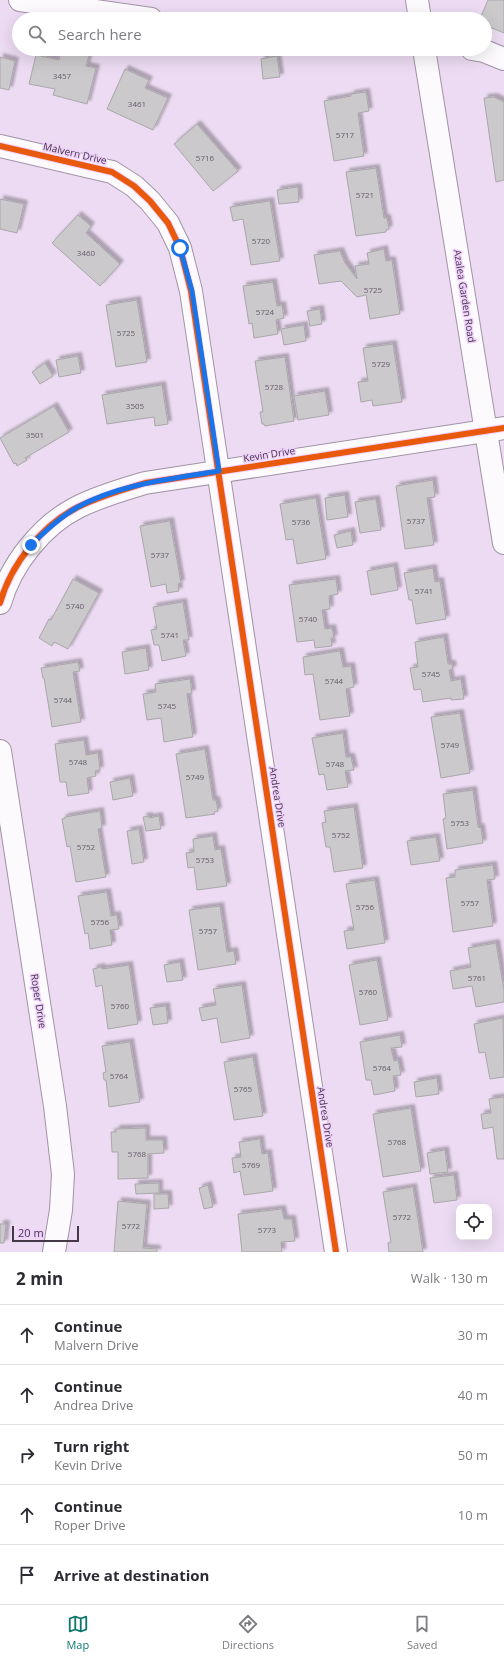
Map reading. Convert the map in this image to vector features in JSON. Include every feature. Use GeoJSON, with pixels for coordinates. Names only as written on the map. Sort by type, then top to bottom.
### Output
{"type":"FeatureCollection","features":[{"type":"Feature","properties":{"kind":"street"},"geometry":{"type":"LineString","coordinates":[[20,0],[103,12]]}},
{"type":"Feature","properties":{"kind":"street"},"geometry":{"type":"LineString","coordinates":[[417,0],[419,12]]}},
{"type":"Feature","properties":{"kind":"street"},"geometry":{"type":"LineString","coordinates":[[492,54],[504,59]]}},
{"type":"Feature","properties":{"kind":"street","name":"Azalea Garden Road"},"geometry":{"type":"LineString","coordinates":[[425,56],[495,429],[504,543]]}},
{"type":"Feature","properties":{"kind":"street","name":"Malvern Drive"},"geometry":{"type":"LineString","coordinates":[[0,146],[112,172],[134,186],[150,201],[168,223],[180,248],[192,291],[199,344]]}},
{"type":"Feature","properties":{"kind":"street","name":"Andrea Drive"},"geometry":{"type":"LineString","coordinates":[[199,344],[336,1252]]}},
{"type":"Feature","properties":{"kind":"street","name":"Kevin Drive"},"geometry":{"type":"LineString","coordinates":[[0,603],[2,594],[17,565],[31,545],[47,530],[77,508],[111,493],[145,483],[495,429]]}},
{"type":"Feature","properties":{"kind":"street","name":"Roper Drive"},"geometry":{"type":"LineString","coordinates":[[0,751],[55,1106],[63,1174],[62,1210],[54,1252]]}},
{"type":"Feature","properties":{"kind":"building"},"geometry":{"type":"Polygon","coordinates":[[[488,0],[504,0],[504,33],[492,28],[492,12],[483,12],[488,0]]]}},
{"type":"Feature","properties":{"kind":"building"},"geometry":{"type":"Polygon","coordinates":[[[36,56],[59,60],[60,56],[89,56],[86,66],[96,68],[87,104],[53,95],[55,89],[29,84],[36,56]]]}},
{"type":"Feature","properties":{"kind":"building"},"geometry":{"type":"Polygon","coordinates":[[[277,56],[280,77],[263,79],[261,59],[277,56]]]}},
{"type":"Feature","properties":{"kind":"building"},"geometry":{"type":"Polygon","coordinates":[[[0,57],[15,61],[9,90],[0,88],[0,57]]]}},
{"type":"Feature","properties":{"kind":"building"},"geometry":{"type":"Polygon","coordinates":[[[125,69],[149,80],[145,88],[168,98],[153,130],[107,109],[125,69]]]}},
{"type":"Feature","properties":{"kind":"building"},"geometry":{"type":"Polygon","coordinates":[[[366,92],[369,111],[358,113],[364,156],[334,161],[324,101],[366,92]]]}},
{"type":"Feature","properties":{"kind":"building"},"geometry":{"type":"Polygon","coordinates":[[[494,97],[504,102],[504,180],[496,182],[484,98],[494,97]]]}},
{"type":"Feature","properties":{"kind":"building"},"geometry":{"type":"Polygon","coordinates":[[[197,124],[238,171],[213,191],[174,144],[197,124]]]}},
{"type":"Feature","properties":{"kind":"building"},"geometry":{"type":"Polygon","coordinates":[[[376,168],[384,218],[387,218],[389,229],[386,230],[386,232],[356,236],[346,172],[376,168]]]}},
{"type":"Feature","properties":{"kind":"building"},"geometry":{"type":"Polygon","coordinates":[[[298,187],[299,202],[279,204],[277,190],[298,187]]]}},
{"type":"Feature","properties":{"kind":"building"},"geometry":{"type":"Polygon","coordinates":[[[0,199],[24,204],[17,233],[0,229],[0,199]]]}},
{"type":"Feature","properties":{"kind":"building"},"geometry":{"type":"Polygon","coordinates":[[[270,201],[280,261],[251,265],[243,219],[233,221],[230,207],[270,201]]]}},
{"type":"Feature","properties":{"kind":"building"},"geometry":{"type":"Polygon","coordinates":[[[78,215],[91,226],[86,233],[120,264],[100,286],[52,243],[78,215]]]}},
{"type":"Feature","properties":{"kind":"building"},"geometry":{"type":"Polygon","coordinates":[[[384,249],[386,261],[392,260],[400,314],[370,319],[366,295],[357,297],[341,281],[319,284],[314,255],[340,251],[345,263],[357,279],[355,266],[369,264],[367,253],[384,249]]]}},
{"type":"Feature","properties":{"kind":"building"},"geometry":{"type":"Polygon","coordinates":[[[273,282],[277,306],[282,305],[284,318],[276,320],[278,334],[254,338],[252,323],[249,324],[243,286],[273,282]]]}},
{"type":"Feature","properties":{"kind":"building"},"geometry":{"type":"Polygon","coordinates":[[[137,300],[147,362],[116,367],[106,305],[137,300]]]}},
{"type":"Feature","properties":{"kind":"building"},"geometry":{"type":"Polygon","coordinates":[[[320,309],[322,324],[310,326],[307,311],[320,309]]]}},
{"type":"Feature","properties":{"kind":"building"},"geometry":{"type":"Polygon","coordinates":[[[304,325],[306,341],[284,345],[281,329],[304,325]]]}},
{"type":"Feature","properties":{"kind":"building"},"geometry":{"type":"Polygon","coordinates":[[[393,344],[402,402],[373,406],[372,400],[361,402],[358,382],[368,381],[363,348],[393,344]]]}},
{"type":"Feature","properties":{"kind":"building"},"geometry":{"type":"Polygon","coordinates":[[[78,356],[81,373],[59,377],[56,360],[78,356]]]}},
{"type":"Feature","properties":{"kind":"building"},"geometry":{"type":"Polygon","coordinates":[[[285,357],[294,421],[265,426],[262,424],[260,412],[263,412],[255,361],[285,357]]]}},
{"type":"Feature","properties":{"kind":"building"},"geometry":{"type":"Polygon","coordinates":[[[45,363],[53,376],[40,384],[32,372],[45,363]]]}},
{"type":"Feature","properties":{"kind":"building"},"geometry":{"type":"Polygon","coordinates":[[[162,385],[168,424],[155,426],[154,417],[107,424],[102,395],[162,385]]]}},
{"type":"Feature","properties":{"kind":"building"},"geometry":{"type":"Polygon","coordinates":[[[325,391],[329,415],[298,420],[294,396],[325,391]]]}},
{"type":"Feature","properties":{"kind":"building"},"geometry":{"type":"Polygon","coordinates":[[[54,406],[69,432],[25,458],[27,460],[17,466],[16,463],[14,464],[0,438],[54,406]]]}},
{"type":"Feature","properties":{"kind":"building"},"geometry":{"type":"Polygon","coordinates":[[[433,480],[435,497],[427,498],[434,545],[405,549],[396,486],[433,480]]]}},
{"type":"Feature","properties":{"kind":"building"},"geometry":{"type":"Polygon","coordinates":[[[345,495],[348,517],[327,520],[325,498],[345,495]]]}},
{"type":"Feature","properties":{"kind":"building"},"geometry":{"type":"Polygon","coordinates":[[[316,498],[326,559],[297,564],[293,539],[286,540],[280,504],[316,498]]]}},
{"type":"Feature","properties":{"kind":"building"},"geometry":{"type":"Polygon","coordinates":[[[376,499],[381,530],[360,533],[355,502],[376,499]]]}},
{"type":"Feature","properties":{"kind":"building"},"geometry":{"type":"Polygon","coordinates":[[[170,521],[181,583],[178,584],[179,591],[167,593],[166,584],[151,587],[140,526],[170,521]]]}},
{"type":"Feature","properties":{"kind":"building"},"geometry":{"type":"Polygon","coordinates":[[[351,531],[353,545],[337,548],[334,535],[351,531]]]}},
{"type":"Feature","properties":{"kind":"building"},"geometry":{"type":"Polygon","coordinates":[[[394,566],[398,590],[371,595],[367,571],[394,566]]]}},
{"type":"Feature","properties":{"kind":"building"},"geometry":{"type":"Polygon","coordinates":[[[433,568],[435,582],[440,581],[446,619],[416,624],[412,600],[409,600],[404,573],[433,568]]]}},
{"type":"Feature","properties":{"kind":"building"},"geometry":{"type":"Polygon","coordinates":[[[73,579],[99,593],[68,649],[54,642],[52,646],[39,638],[49,619],[51,620],[73,579]]]}},
{"type":"Feature","properties":{"kind":"building"},"geometry":{"type":"Polygon","coordinates":[[[336,579],[338,594],[329,596],[330,609],[322,610],[325,629],[332,628],[334,638],[331,638],[332,646],[315,648],[314,640],[297,642],[289,585],[336,579]]]}},
{"type":"Feature","properties":{"kind":"building"},"geometry":{"type":"Polygon","coordinates":[[[183,602],[189,640],[183,640],[186,656],[162,661],[159,645],[154,645],[151,630],[157,629],[153,607],[183,602]]]}},
{"type":"Feature","properties":{"kind":"building"},"geometry":{"type":"Polygon","coordinates":[[[444,637],[448,664],[452,664],[453,669],[449,670],[451,681],[461,679],[464,699],[451,700],[451,698],[423,702],[421,689],[414,690],[410,668],[418,667],[415,642],[444,637]]]}},
{"type":"Feature","properties":{"kind":"building"},"geometry":{"type":"Polygon","coordinates":[[[146,648],[149,670],[125,674],[122,652],[146,648]]]}},
{"type":"Feature","properties":{"kind":"building"},"geometry":{"type":"Polygon","coordinates":[[[340,651],[343,667],[351,666],[354,687],[346,689],[350,716],[320,720],[313,674],[305,675],[303,657],[340,651]]]}},
{"type":"Feature","properties":{"kind":"building"},"geometry":{"type":"Polygon","coordinates":[[[78,662],[80,671],[73,672],[81,722],[52,727],[41,668],[78,662]]]}},
{"type":"Feature","properties":{"kind":"building"},"geometry":{"type":"Polygon","coordinates":[[[190,679],[192,693],[187,694],[193,737],[164,742],[161,718],[147,720],[143,694],[156,692],[155,684],[190,679]]]}},
{"type":"Feature","properties":{"kind":"building"},"geometry":{"type":"Polygon","coordinates":[[[460,713],[470,773],[441,778],[431,717],[460,713]]]}},
{"type":"Feature","properties":{"kind":"building"},"geometry":{"type":"Polygon","coordinates":[[[343,733],[346,757],[351,757],[354,770],[345,771],[348,787],[327,790],[324,774],[319,775],[312,738],[343,733]]]}},
{"type":"Feature","properties":{"kind":"building"},"geometry":{"type":"Polygon","coordinates":[[[84,740],[86,755],[98,753],[100,770],[95,771],[96,776],[87,778],[89,793],[68,796],[66,782],[60,782],[55,744],[84,740]]]}},
{"type":"Feature","properties":{"kind":"building"},"geometry":{"type":"Polygon","coordinates":[[[205,749],[213,800],[216,800],[218,811],[214,812],[215,814],[186,818],[176,754],[205,749]]]}},
{"type":"Feature","properties":{"kind":"building"},"geometry":{"type":"Polygon","coordinates":[[[130,778],[133,796],[113,800],[110,782],[130,778]]]}},
{"type":"Feature","properties":{"kind":"building"},"geometry":{"type":"Polygon","coordinates":[[[473,790],[478,827],[481,828],[483,843],[447,849],[443,819],[446,818],[443,794],[473,790]]]}},
{"type":"Feature","properties":{"kind":"building"},"geometry":{"type":"Polygon","coordinates":[[[354,807],[363,868],[334,872],[330,847],[326,847],[322,823],[326,822],[324,811],[354,807]]]}},
{"type":"Feature","properties":{"kind":"building"},"geometry":{"type":"Polygon","coordinates":[[[100,811],[102,828],[98,829],[106,877],[76,882],[70,846],[67,847],[62,819],[65,817],[100,811]]]}},
{"type":"Feature","properties":{"kind":"building"},"geometry":{"type":"Polygon","coordinates":[[[149,816],[149,818],[159,816],[161,829],[146,831],[143,817],[149,816]]]}},
{"type":"Feature","properties":{"kind":"building"},"geometry":{"type":"Polygon","coordinates":[[[139,829],[144,862],[132,864],[127,831],[139,829]]]}},
{"type":"Feature","properties":{"kind":"building"},"geometry":{"type":"Polygon","coordinates":[[[213,836],[215,850],[221,849],[227,886],[197,890],[194,867],[188,868],[186,853],[194,852],[193,839],[213,836]]]}},
{"type":"Feature","properties":{"kind":"building"},"geometry":{"type":"Polygon","coordinates":[[[436,837],[440,861],[411,865],[407,841],[436,837]]]}},
{"type":"Feature","properties":{"kind":"building"},"geometry":{"type":"Polygon","coordinates":[[[493,865],[495,879],[487,880],[493,926],[453,932],[446,878],[455,877],[455,870],[493,865]]]}},
{"type":"Feature","properties":{"kind":"building"},"geometry":{"type":"Polygon","coordinates":[[[375,880],[385,943],[347,949],[344,931],[354,930],[346,884],[375,880]]]}},
{"type":"Feature","properties":{"kind":"building"},"geometry":{"type":"Polygon","coordinates":[[[107,892],[111,916],[117,915],[119,929],[110,930],[112,945],[90,949],[88,933],[85,934],[78,896],[107,892]]]}},
{"type":"Feature","properties":{"kind":"building"},"geometry":{"type":"Polygon","coordinates":[[[220,906],[227,952],[234,951],[236,964],[198,970],[189,910],[220,906]]]}},
{"type":"Feature","properties":{"kind":"building"},"geometry":{"type":"Polygon","coordinates":[[[496,943],[504,990],[504,1002],[476,1007],[472,986],[453,989],[450,971],[471,967],[468,948],[496,943]]]}},
{"type":"Feature","properties":{"kind":"building"},"geometry":{"type":"Polygon","coordinates":[[[377,960],[388,1020],[360,1025],[349,965],[377,960]]]}},
{"type":"Feature","properties":{"kind":"building"},"geometry":{"type":"Polygon","coordinates":[[[180,962],[183,980],[167,982],[164,965],[180,962]]]}},
{"type":"Feature","properties":{"kind":"building"},"geometry":{"type":"Polygon","coordinates":[[[129,965],[138,1024],[108,1029],[102,985],[96,987],[93,969],[129,965]]]}},
{"type":"Feature","properties":{"kind":"building"},"geometry":{"type":"Polygon","coordinates":[[[242,985],[250,1038],[221,1043],[217,1018],[202,1021],[199,1008],[216,1005],[213,989],[242,985]]]}},
{"type":"Feature","properties":{"kind":"building"},"geometry":{"type":"Polygon","coordinates":[[[166,1006],[168,1023],[153,1025],[150,1008],[166,1006]]]}},
{"type":"Feature","properties":{"kind":"building"},"geometry":{"type":"Polygon","coordinates":[[[503,1018],[504,1077],[490,1079],[485,1052],[479,1053],[474,1024],[503,1018]]]}},
{"type":"Feature","properties":{"kind":"building"},"geometry":{"type":"Polygon","coordinates":[[[400,1035],[402,1047],[391,1048],[394,1061],[398,1060],[401,1075],[393,1076],[395,1091],[374,1095],[371,1080],[366,1080],[360,1042],[400,1035]]]}},
{"type":"Feature","properties":{"kind":"building"},"geometry":{"type":"Polygon","coordinates":[[[130,1042],[140,1102],[109,1107],[106,1080],[104,1080],[103,1073],[106,1072],[102,1046],[130,1042]]]}},
{"type":"Feature","properties":{"kind":"building"},"geometry":{"type":"Polygon","coordinates":[[[253,1057],[263,1116],[234,1120],[224,1062],[253,1057]]]}},
{"type":"Feature","properties":{"kind":"building"},"geometry":{"type":"Polygon","coordinates":[[[437,1078],[439,1094],[416,1097],[414,1082],[437,1078]]]}},
{"type":"Feature","properties":{"kind":"building"},"geometry":{"type":"Polygon","coordinates":[[[504,1097],[504,1159],[497,1159],[493,1127],[483,1129],[481,1114],[491,1113],[489,1099],[504,1097]]]}},
{"type":"Feature","properties":{"kind":"building"},"geometry":{"type":"Polygon","coordinates":[[[411,1108],[421,1171],[383,1177],[373,1114],[411,1108]]]}},
{"type":"Feature","properties":{"kind":"building"},"geometry":{"type":"Polygon","coordinates":[[[146,1128],[146,1140],[163,1140],[164,1153],[148,1154],[148,1178],[118,1179],[118,1152],[112,1152],[111,1132],[116,1132],[116,1129],[146,1128]]]}},
{"type":"Feature","properties":{"kind":"building"},"geometry":{"type":"Polygon","coordinates":[[[260,1139],[262,1154],[268,1153],[273,1191],[244,1195],[240,1171],[234,1173],[232,1158],[241,1157],[239,1142],[260,1139]]]}},
{"type":"Feature","properties":{"kind":"building"},"geometry":{"type":"Polygon","coordinates":[[[445,1150],[448,1172],[430,1174],[427,1153],[445,1150]]]}},
{"type":"Feature","properties":{"kind":"building"},"geometry":{"type":"Polygon","coordinates":[[[454,1175],[457,1200],[434,1203],[430,1178],[454,1175]]]}},
{"type":"Feature","properties":{"kind":"building"},"geometry":{"type":"Polygon","coordinates":[[[159,1183],[159,1193],[136,1194],[135,1184],[159,1183]]]}},
{"type":"Feature","properties":{"kind":"building"},"geometry":{"type":"Polygon","coordinates":[[[208,1185],[213,1207],[204,1209],[199,1188],[208,1185]]]}},
{"type":"Feature","properties":{"kind":"building"},"geometry":{"type":"Polygon","coordinates":[[[413,1187],[423,1252],[389,1252],[388,1243],[391,1242],[383,1192],[413,1187]]]}},
{"type":"Feature","properties":{"kind":"building"},"geometry":{"type":"Polygon","coordinates":[[[154,1194],[168,1194],[169,1208],[154,1209],[154,1194]]]}},
{"type":"Feature","properties":{"kind":"building"},"geometry":{"type":"Polygon","coordinates":[[[118,1201],[147,1204],[143,1248],[157,1249],[157,1252],[114,1252],[118,1201]]]}},
{"type":"Feature","properties":{"kind":"building"},"geometry":{"type":"Polygon","coordinates":[[[282,1209],[284,1219],[292,1219],[295,1241],[281,1242],[282,1252],[242,1252],[238,1214],[282,1209]]]}},
{"type":"Feature","properties":{"kind":"building"},"geometry":{"type":"Polygon","coordinates":[[[0,1224],[6,1224],[4,1243],[0,1243],[0,1224]]]}},
{"type":"Feature","properties":{"kind":"cycle path"},"geometry":{"type":"LineString","coordinates":[[0,146],[112,172],[134,186],[150,201],[168,223],[180,248],[191,291],[336,1252]]}},
{"type":"Feature","properties":{"kind":"cycle path"},"geometry":{"type":"LineString","coordinates":[[0,603],[5,588],[20,560],[40,535],[52,524],[78,507],[111,494],[145,483],[504,428]]}},
{"type":"Feature","properties":{"kind":"route"},"geometry":{"type":"LineString","coordinates":[[31,545],[52,524],[77,508],[111,493],[145,483],[219,471],[192,291],[180,248]]}}]}
